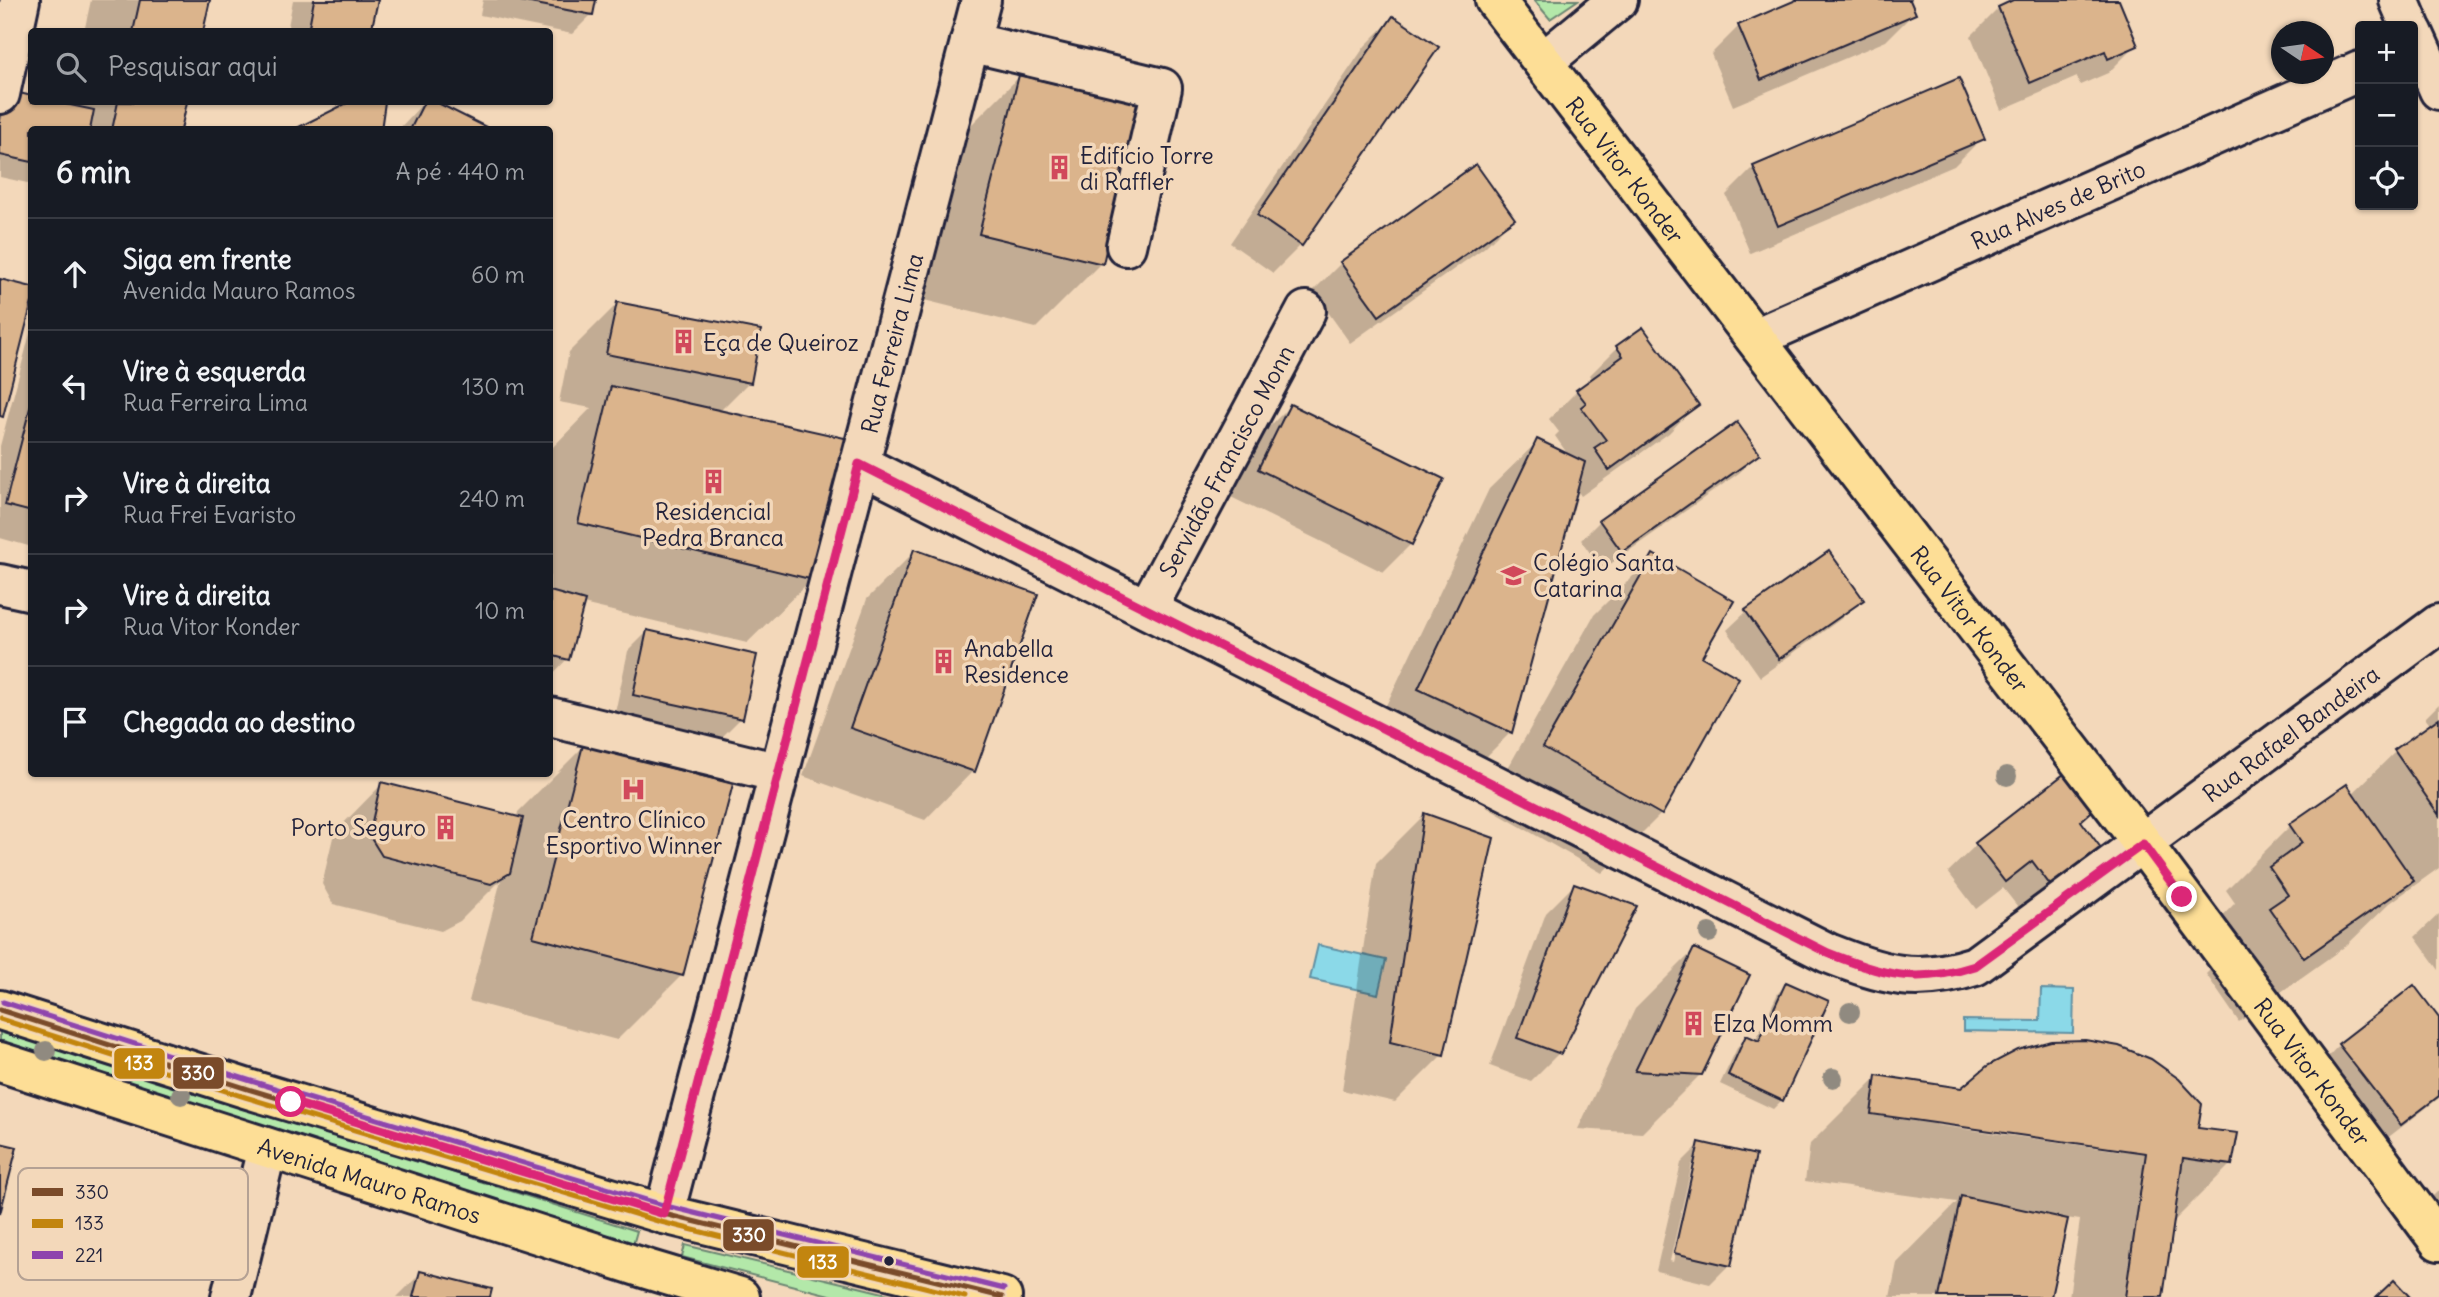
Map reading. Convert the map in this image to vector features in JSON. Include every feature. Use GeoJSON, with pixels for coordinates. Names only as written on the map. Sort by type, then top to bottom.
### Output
{"type":"FeatureCollection","features":[{"type":"Feature","properties":{"kind":"main road","name":"Rua Vitor Konder"},"geometry":{"type":"LineString","coordinates":[[1495,0],[2143,844],[2439,1241]]}},
{"type":"Feature","properties":{"kind":"main road"},"geometry":{"type":"LineString","coordinates":[[0,1010],[259,1092],[664,1214],[1002,1297]]}},
{"type":"Feature","properties":{"kind":"main road","name":"Avenida Mauro Ramos"},"geometry":{"type":"LineString","coordinates":[[0,1062],[740,1297]]}},
{"type":"Feature","properties":{"kind":"main road"},"geometry":{"type":"LineString","coordinates":[[650,1270],[664,1214]]}},
{"type":"Feature","properties":{"kind":"street"},"geometry":{"type":"LineString","coordinates":[[0,94],[20,0]]}},
{"type":"Feature","properties":{"kind":"street","name":"Rua Ferreira Lima"},"geometry":{"type":"LineString","coordinates":[[664,1214],[981,0]]}},
{"type":"Feature","properties":{"kind":"street"},"geometry":{"type":"LineString","coordinates":[[1543,62],[1618,0]]}},
{"type":"Feature","properties":{"kind":"street"},"geometry":{"type":"LineString","coordinates":[[2399,0],[2419,38],[2439,90]]}},
{"type":"Feature","properties":{"kind":"street"},"geometry":{"type":"LineString","coordinates":[[970,42],[1162,88],[1126,246]]}},
{"type":"Feature","properties":{"kind":"street","name":"Rua Alves de Brito"},"geometry":{"type":"LineString","coordinates":[[1755,338],[2355,73]]}},
{"type":"Feature","properties":{"kind":"street","name":"Servidão Francisco Monn"},"geometry":{"type":"LineString","coordinates":[[1147,609],[1306,311]]}},
{"type":"Feature","properties":{"kind":"street","name":"Rua Rafael Bandeira"},"geometry":{"type":"LineString","coordinates":[[859,464],[1828,953],[1886,974],[1920,978],[1953,973],[1975,966],[2439,624]]}},
{"type":"Feature","properties":{"kind":"street"},"geometry":{"type":"LineString","coordinates":[[0,584],[28,590]]}},
{"type":"Feature","properties":{"kind":"street"},"geometry":{"type":"LineString","coordinates":[[553,718],[779,773]]}},
{"type":"Feature","properties":{"kind":"street"},"geometry":{"type":"LineString","coordinates":[[248,1227],[267,1148]]}},
{"type":"Feature","properties":{"kind":"green space"},"geometry":{"type":"Polygon","coordinates":[[[1534,0],[1578,0],[1550,19],[1534,0]]]}},
{"type":"Feature","properties":{"kind":"green space"},"geometry":{"type":"Polygon","coordinates":[[[0,1026],[637,1231],[633,1245],[0,1044],[0,1026]]]}},
{"type":"Feature","properties":{"kind":"green space"},"geometry":{"type":"Polygon","coordinates":[[[685,1245],[900,1297],[837,1297],[682,1257],[685,1245]]]}},
{"type":"Feature","properties":{"kind":"water"},"geometry":{"type":"Polygon","coordinates":[[[1318,945],[1386,960],[1378,994],[1310,979],[1318,945]]]}},
{"type":"Feature","properties":{"kind":"water"},"geometry":{"type":"Polygon","coordinates":[[[2041,989],[2074,990],[2073,1033],[1963,1031],[1963,1020],[2040,1021],[2041,989]]]}},
{"type":"Feature","properties":{"kind":"building"},"geometry":{"type":"Polygon","coordinates":[[[140,0],[210,0],[204,28],[134,28],[140,0]]]}},
{"type":"Feature","properties":{"kind":"building"},"geometry":{"type":"Polygon","coordinates":[[[314,0],[378,0],[372,28],[309,28],[314,0]]]}},
{"type":"Feature","properties":{"kind":"building"},"geometry":{"type":"Polygon","coordinates":[[[515,0],[596,0],[593,15],[515,0]]]}},
{"type":"Feature","properties":{"kind":"building"},"geometry":{"type":"Polygon","coordinates":[[[1796,0],[1910,0],[1916,14],[1761,80],[1738,25],[1796,0]]]}},
{"type":"Feature","properties":{"kind":"building"},"geometry":{"type":"Polygon","coordinates":[[[2013,0],[2119,0],[2138,46],[2108,59],[2105,51],[2030,83],[1998,7],[2013,0]]]}},
{"type":"Feature","properties":{"kind":"building"},"geometry":{"type":"Polygon","coordinates":[[[1393,16],[1439,47],[1302,246],[1257,215],[1393,16]]]}},
{"type":"Feature","properties":{"kind":"building","name":"Edifício Torre di Raffler"},"geometry":{"type":"Polygon","coordinates":[[[1019,75],[1138,103],[1103,264],[979,234],[1019,75]]]}},
{"type":"Feature","properties":{"kind":"building"},"geometry":{"type":"Polygon","coordinates":[[[1959,78],[1985,139],[1778,226],[1753,166],[1959,78]]]}},
{"type":"Feature","properties":{"kind":"building"},"geometry":{"type":"Polygon","coordinates":[[[7,90],[28,95],[28,105],[70,105],[94,110],[91,126],[28,126],[28,161],[0,155],[0,120],[7,90]]]}},
{"type":"Feature","properties":{"kind":"building"},"geometry":{"type":"Polygon","coordinates":[[[117,105],[186,105],[182,126],[113,126],[117,105]]]}},
{"type":"Feature","properties":{"kind":"building"},"geometry":{"type":"Polygon","coordinates":[[[343,105],[385,105],[382,126],[301,126],[343,105]]]}},
{"type":"Feature","properties":{"kind":"building"},"geometry":{"type":"Polygon","coordinates":[[[422,105],[442,105],[484,126],[412,126],[422,105]]]}},
{"type":"Feature","properties":{"kind":"building"},"geometry":{"type":"Polygon","coordinates":[[[1476,164],[1515,219],[1379,316],[1340,262],[1476,164]]]}},
{"type":"Feature","properties":{"kind":"building"},"geometry":{"type":"Polygon","coordinates":[[[0,279],[28,286],[28,318],[3,417],[0,416],[0,279]]]}},
{"type":"Feature","properties":{"kind":"building","name":"Eça de Queiroz"},"geometry":{"type":"Polygon","coordinates":[[[617,302],[761,330],[751,383],[606,354],[617,302]]]}},
{"type":"Feature","properties":{"kind":"building"},"geometry":{"type":"Polygon","coordinates":[[[1643,327],[1699,405],[1609,470],[1594,448],[1606,440],[1581,407],[1586,403],[1576,390],[1623,356],[1616,346],[1643,327]]]}},
{"type":"Feature","properties":{"kind":"building","name":"Residencial Pedra Branca"},"geometry":{"type":"Polygon","coordinates":[[[611,386],[849,439],[814,580],[578,523],[611,386]]]}},
{"type":"Feature","properties":{"kind":"building"},"geometry":{"type":"Polygon","coordinates":[[[1290,404],[1444,479],[1412,545],[1258,469],[1290,404]]]}},
{"type":"Feature","properties":{"kind":"building"},"geometry":{"type":"Polygon","coordinates":[[[28,416],[28,511],[5,505],[28,416]]]}},
{"type":"Feature","properties":{"kind":"building"},"geometry":{"type":"Polygon","coordinates":[[[1737,422],[1760,454],[1622,552],[1599,520],[1737,422]]]}},
{"type":"Feature","properties":{"kind":"building","name":"Colégio Santa Catarina"},"geometry":{"type":"Polygon","coordinates":[[[1537,439],[1585,462],[1512,733],[1418,689],[1537,439]]]}},
{"type":"Feature","properties":{"kind":"building","name":"Anabella Residence"},"geometry":{"type":"Polygon","coordinates":[[[914,549],[1038,594],[975,772],[850,728],[914,549]]]}},
{"type":"Feature","properties":{"kind":"building"},"geometry":{"type":"Polygon","coordinates":[[[1829,551],[1864,600],[1779,659],[1745,610],[1829,551]]]}},
{"type":"Feature","properties":{"kind":"building"},"geometry":{"type":"Polygon","coordinates":[[[1653,554],[1734,601],[1702,657],[1739,678],[1662,815],[1543,747],[1653,554]]]}},
{"type":"Feature","properties":{"kind":"building"},"geometry":{"type":"Polygon","coordinates":[[[553,592],[585,601],[569,660],[553,656],[553,592]]]}},
{"type":"Feature","properties":{"kind":"building"},"geometry":{"type":"Polygon","coordinates":[[[647,630],[757,655],[743,719],[633,695],[647,630]]]}},
{"type":"Feature","properties":{"kind":"building"},"geometry":{"type":"Polygon","coordinates":[[[2439,718],[2439,815],[2394,750],[2439,718]]]}},
{"type":"Feature","properties":{"kind":"building"},"geometry":{"type":"Polygon","coordinates":[[[583,745],[733,784],[683,976],[533,937],[583,745]]]}},
{"type":"Feature","properties":{"kind":"building"},"geometry":{"type":"Polygon","coordinates":[[[2064,774],[2092,811],[2081,821],[2107,856],[2057,894],[2032,861],[2005,882],[1975,843],[2064,774]]]}},
{"type":"Feature","properties":{"kind":"building","name":"Porto Seguro"},"geometry":{"type":"Polygon","coordinates":[[[381,782],[523,818],[510,873],[491,884],[382,856],[369,835],[381,782]]]}},
{"type":"Feature","properties":{"kind":"building"},"geometry":{"type":"Polygon","coordinates":[[[2347,784],[2414,881],[2304,958],[2269,908],[2288,895],[2269,867],[2302,843],[2289,824],[2347,784]]]}},
{"type":"Feature","properties":{"kind":"building"},"geometry":{"type":"Polygon","coordinates":[[[1424,813],[1494,838],[1444,1055],[1390,1042],[1424,813]]]}},
{"type":"Feature","properties":{"kind":"building"},"geometry":{"type":"Polygon","coordinates":[[[1574,883],[1637,906],[1561,1054],[1517,1038],[1574,883]]]}},
{"type":"Feature","properties":{"kind":"building","name":"Elza Momm"},"geometry":{"type":"Polygon","coordinates":[[[1694,948],[1750,975],[1702,1075],[1635,1071],[1694,948]]]}},
{"type":"Feature","properties":{"kind":"building"},"geometry":{"type":"Polygon","coordinates":[[[1786,982],[1829,1001],[1783,1101],[1728,1075],[1746,1035],[1759,1041],[1786,982]]]}},
{"type":"Feature","properties":{"kind":"building"},"geometry":{"type":"Polygon","coordinates":[[[2414,985],[2439,1018],[2439,1096],[2401,1125],[2338,1044],[2414,985]]]}},
{"type":"Feature","properties":{"kind":"building"},"geometry":{"type":"Polygon","coordinates":[[[2085,1040],[2119,1046],[2151,1059],[2179,1079],[2202,1104],[2198,1128],[2238,1133],[2232,1165],[2183,1158],[2163,1297],[2125,1297],[2146,1153],[1871,1114],[1876,1075],[1961,1088],[1987,1066],[2018,1050],[2051,1041],[2085,1040]]]}},
{"type":"Feature","properties":{"kind":"building"},"geometry":{"type":"Polygon","coordinates":[[[1699,1142],[1756,1155],[1731,1266],[1674,1253],[1699,1142]]]}},
{"type":"Feature","properties":{"kind":"building"},"geometry":{"type":"Polygon","coordinates":[[[0,1143],[17,1147],[0,1214],[0,1143]]]}},
{"type":"Feature","properties":{"kind":"building"},"geometry":{"type":"Polygon","coordinates":[[[1961,1196],[2068,1219],[2051,1297],[1939,1297],[1961,1196]]]}},
{"type":"Feature","properties":{"kind":"building"},"geometry":{"type":"Polygon","coordinates":[[[420,1271],[492,1289],[490,1297],[413,1297],[420,1271]]]}},
{"type":"Feature","properties":{"kind":"building"},"geometry":{"type":"Polygon","coordinates":[[[2394,1280],[2410,1297],[2376,1297],[2394,1280]]]}},
{"type":"Feature","properties":{"kind":"transit line","name":"221"},"geometry":{"type":"LineString","coordinates":[[3,1002],[251,1081],[666,1206],[1004,1289]]}},
{"type":"Feature","properties":{"kind":"transit line","name":"330"},"geometry":{"type":"LineString","coordinates":[[0,1010],[248,1089],[664,1214],[1002,1297]]}},
{"type":"Feature","properties":{"kind":"transit line","name":"133"},"geometry":{"type":"LineString","coordinates":[[0,1019],[245,1097],[661,1222],[965,1297]]}},
{"type":"Feature","properties":{"kind":"place","name":"Edifício Torre di Raffler"},"geometry":{"type":"Point","coordinates":[1060,168]}},
{"type":"Feature","properties":{"kind":"place","name":"Eça de Queiroz"},"geometry":{"type":"Point","coordinates":[683,342]}},
{"type":"Feature","properties":{"kind":"place","name":"Residencial Pedra Branca"},"geometry":{"type":"Point","coordinates":[713,481]}},
{"type":"Feature","properties":{"kind":"place","name":"Colégio Santa Catarina"},"geometry":{"type":"Point","coordinates":[1513,575]}},
{"type":"Feature","properties":{"kind":"place","name":"Anabella Residence"},"geometry":{"type":"Point","coordinates":[944,661]}},
{"type":"Feature","properties":{"kind":"place","name":"Centro Clínico Esportivo Winner"},"geometry":{"type":"Point","coordinates":[634,789]}},
{"type":"Feature","properties":{"kind":"place","name":"Porto Seguro"},"geometry":{"type":"Point","coordinates":[446,827]}},
{"type":"Feature","properties":{"kind":"place","name":"Elza Momm"},"geometry":{"type":"Point","coordinates":[1693,1023]}},
{"type":"Feature","properties":{"kind":"route"},"geometry":{"type":"LineString","coordinates":[[291,1102],[664,1214],[859,464],[1828,953],[1855,964],[1886,974],[1920,978],[1953,973],[1975,966],[2143,844],[2182,897]]}}]}
